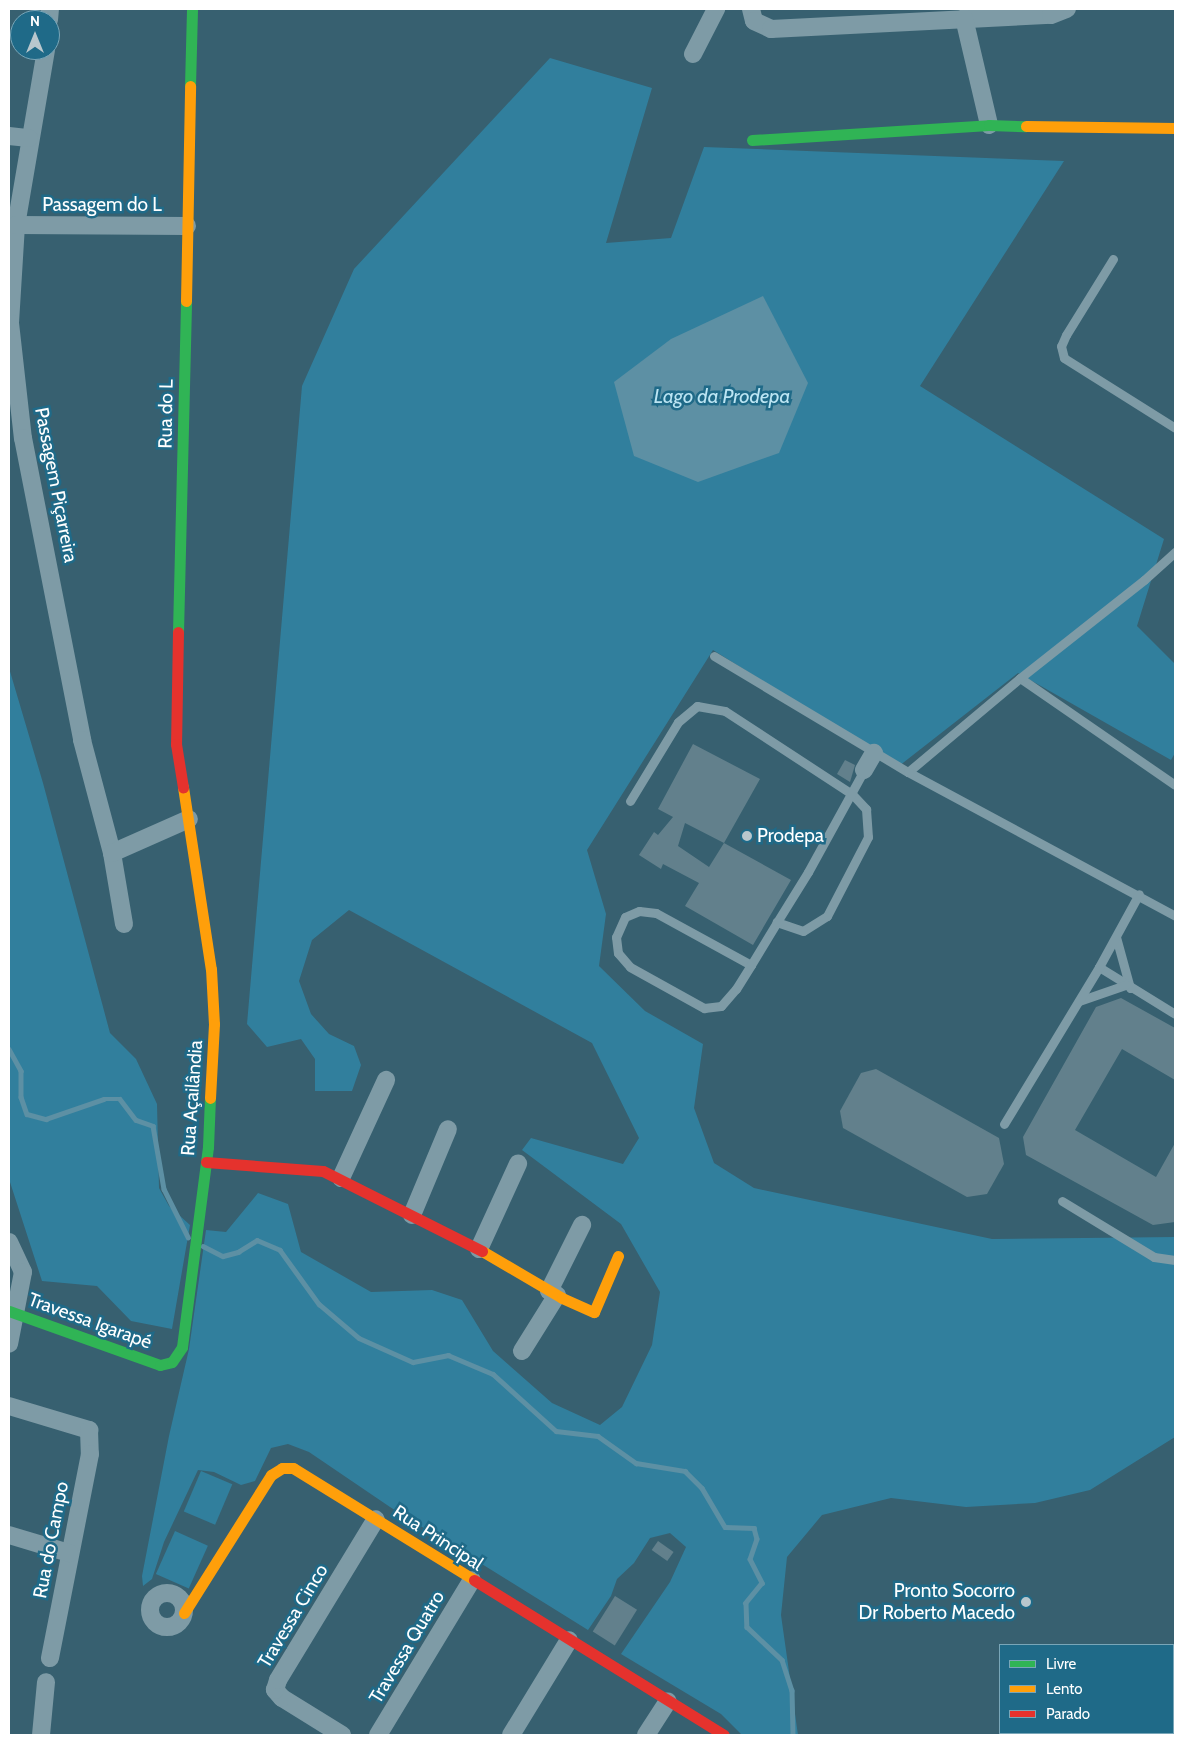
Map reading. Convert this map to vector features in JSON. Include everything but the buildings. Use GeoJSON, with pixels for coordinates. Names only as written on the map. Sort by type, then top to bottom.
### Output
{"type":"FeatureCollection","features":[{"type":"Feature","properties":{"kind":"street","name":"Rua do L"},"geometry":{"type":"LineString","coordinates":[[188,819],[176,744],[192,9]]}},
{"type":"Feature","properties":{"kind":"street"},"geometry":{"type":"LineString","coordinates":[[693,54],[716,9]]}},
{"type":"Feature","properties":{"kind":"street"},"geometry":{"type":"LineString","coordinates":[[751,9],[754,21],[771,28],[964,18],[1051,16],[1067,9]]}},
{"type":"Feature","properties":{"kind":"street"},"geometry":{"type":"LineString","coordinates":[[964,18],[989,125]]}},
{"type":"Feature","properties":{"kind":"street","name":"Passagem Piçarreira"},"geometry":{"type":"LineString","coordinates":[[44,60],[29,138],[16,225],[10,323],[23,438],[91,783],[112,853],[124,924]]}},
{"type":"Feature","properties":{"kind":"street"},"geometry":{"type":"LineString","coordinates":[[752,140],[989,125],[1175,128]]}},
{"type":"Feature","properties":{"kind":"street"},"geometry":{"type":"LineString","coordinates":[[9,136],[29,138]]}},
{"type":"Feature","properties":{"kind":"street","name":"Passagem do L"},"geometry":{"type":"LineString","coordinates":[[16,225],[187,226]]}},
{"type":"Feature","properties":{"kind":"street"},"geometry":{"type":"LineString","coordinates":[[864,770],[874,753]]}},
{"type":"Feature","properties":{"kind":"street"},"geometry":{"type":"LineString","coordinates":[[112,853],[188,819]]}},
{"type":"Feature","properties":{"kind":"street","name":"Rua Açailândia"},"geometry":{"type":"LineString","coordinates":[[160,1364],[172,1362],[182,1347],[206,1162],[214,1024],[211,969],[188,819]]}},
{"type":"Feature","properties":{"kind":"street"},"geometry":{"type":"LineString","coordinates":[[341,1178],[386,1080]]}},
{"type":"Feature","properties":{"kind":"street"},"geometry":{"type":"LineString","coordinates":[[412,1215],[448,1129]]}},
{"type":"Feature","properties":{"kind":"street"},"geometry":{"type":"LineString","coordinates":[[206,1162],[315,1170],[341,1178],[479,1250],[553,1293],[594,1312],[618,1256]]}},
{"type":"Feature","properties":{"kind":"street"},"geometry":{"type":"LineString","coordinates":[[479,1250],[518,1164]]}},
{"type":"Feature","properties":{"kind":"street"},"geometry":{"type":"LineString","coordinates":[[522,1351],[553,1293],[582,1226]]}},
{"type":"Feature","properties":{"kind":"street"},"geometry":{"type":"LineString","coordinates":[[9,1242],[23,1272],[13,1312],[9,1344]]}},
{"type":"Feature","properties":{"kind":"street","name":"Travessa Igarapé"},"geometry":{"type":"LineString","coordinates":[[13,1312],[160,1364]]}},
{"type":"Feature","properties":{"kind":"street","name":"Rua do Campo"},"geometry":{"type":"LineString","coordinates":[[9,1406],[89,1430],[90,1454],[69,1553],[50,1658]]}},
{"type":"Feature","properties":{"kind":"street","name":"Rua Principal"},"geometry":{"type":"LineString","coordinates":[[184,1613],[271,1476],[282,1468],[303,1472],[472,1580],[724,1735]]}},
{"type":"Feature","properties":{"kind":"street","name":"Travessa Cinco"},"geometry":{"type":"LineString","coordinates":[[342,1735],[282,1698],[275,1690],[276,1685],[376,1519]]}},
{"type":"Feature","properties":{"kind":"street"},"geometry":{"type":"LineString","coordinates":[[9,1535],[69,1553]]}},
{"type":"Feature","properties":{"kind":"street","name":"Travessa Quatro"},"geometry":{"type":"LineString","coordinates":[[378,1735],[472,1580]]}},
{"type":"Feature","properties":{"kind":"street"},"geometry":{"type":"LineString","coordinates":[[511,1735],[569,1640]]}},
{"type":"Feature","properties":{"kind":"street"},"geometry":{"type":"LineString","coordinates":[[41,1735],[46,1682]]}},
{"type":"Feature","properties":{"kind":"street"},"geometry":{"type":"LineString","coordinates":[[646,1735],[668,1701]]}},
{"type":"Feature","properties":{"kind":"lane"},"geometry":{"type":"LineString","coordinates":[[1113,259],[1066,334],[1061,346],[1064,358],[1175,428]]}},
{"type":"Feature","properties":{"kind":"lane"},"geometry":{"type":"LineString","coordinates":[[908,772],[1020,678],[1144,580],[1175,552]]}},
{"type":"Feature","properties":{"kind":"lane"},"geometry":{"type":"LineString","coordinates":[[714,656],[874,753],[1139,894],[1175,916]]}},
{"type":"Feature","properties":{"kind":"lane"},"geometry":{"type":"LineString","coordinates":[[1020,678],[1175,785]]}},
{"type":"Feature","properties":{"kind":"lane"},"geometry":{"type":"LineString","coordinates":[[630,801],[678,722],[697,706],[725,711],[852,794],[866,809],[868,837],[827,916],[803,931],[777,922]]}},
{"type":"Feature","properties":{"kind":"lane"},"geometry":{"type":"LineString","coordinates":[[751,965],[656,913],[639,911],[625,917],[616,937],[618,953],[630,968],[704,1008],[720,1006],[751,965],[852,794],[864,770]]}},
{"type":"Feature","properties":{"kind":"lane"},"geometry":{"type":"LineString","coordinates":[[1004,1124],[1099,967],[1139,894]]}},
{"type":"Feature","properties":{"kind":"lane"},"geometry":{"type":"LineString","coordinates":[[1116,937],[1128,987]]}},
{"type":"Feature","properties":{"kind":"lane"},"geometry":{"type":"LineString","coordinates":[[1099,967],[1128,987],[1175,1014]]}},
{"type":"Feature","properties":{"kind":"lane"},"geometry":{"type":"LineString","coordinates":[[1079,1001],[1128,987]]}},
{"type":"Feature","properties":{"kind":"lane"},"geometry":{"type":"LineString","coordinates":[[1062,1201],[1154,1258],[1175,1260]]}},
{"type":"Feature","properties":{"kind":"shaded area"},"geometry":{"type":"Polygon","coordinates":[[[550,58],[652,88],[606,243],[671,238],[704,147],[1064,161],[920,386],[1164,539],[1137,626],[1175,664],[1175,753],[1171,760],[1018,673],[899,766],[713,650],[587,850],[606,914],[599,966],[645,1011],[703,1044],[694,1108],[714,1163],[754,1188],[992,1239],[1175,1237],[1175,1437],[1090,1490],[1035,1503],[966,1507],[891,1498],[822,1515],[787,1557],[781,1615],[798,1735],[742,1735],[721,1714],[621,1654],[670,1582],[686,1547],[670,1533],[650,1538],[634,1563],[617,1579],[611,1596],[588,1630],[390,1507],[309,1452],[288,1444],[271,1448],[255,1481],[241,1485],[214,1472],[198,1470],[164,1542],[152,1579],[143,1586],[142,1576],[169,1436],[189,1349],[206,1230],[226,1232],[258,1193],[288,1204],[301,1252],[371,1292],[432,1290],[462,1300],[493,1351],[552,1403],[600,1425],[622,1407],[652,1345],[660,1292],[621,1224],[522,1150],[531,1138],[623,1164],[639,1138],[592,1043],[349,910],[312,940],[299,981],[311,1014],[329,1034],[354,1046],[361,1065],[352,1091],[315,1091],[315,1059],[301,1039],[267,1047],[247,1024],[302,386],[354,269],[550,58]]]}},
{"type":"Feature","properties":{"kind":"shaded area"},"geometry":{"type":"Polygon","coordinates":[[[9,668],[43,783],[110,1033],[136,1059],[157,1104],[159,1188],[169,1206],[190,1225],[172,1329],[131,1321],[97,1286],[42,1281],[9,1179],[9,668]]]}},
{"type":"Feature","properties":{"kind":"shaded area"},"geometry":{"type":"Polygon","coordinates":[[[201,1471],[232,1484],[215,1525],[184,1512],[201,1471]]]}},
{"type":"Feature","properties":{"kind":"shaded area"},"geometry":{"type":"Polygon","coordinates":[[[175,1531],[208,1546],[189,1589],[156,1574],[175,1531]]]}},
{"type":"Feature","properties":{"kind":"water","name":"Lago da Prodepa"},"geometry":{"type":"Polygon","coordinates":[[[763,296],[808,383],[779,453],[698,482],[634,456],[614,382],[671,339],[763,296]]]}},
{"type":"Feature","properties":{"kind":"waterway"},"geometry":{"type":"LineString","coordinates":[[9,1049],[21,1071],[21,1097],[27,1114],[46,1119],[104,1099],[120,1099],[136,1120],[153,1126],[164,1189],[188,1237]]}},
{"type":"Feature","properties":{"kind":"waterway"},"geometry":{"type":"LineString","coordinates":[[203,1246],[223,1256],[238,1252],[257,1240],[280,1250],[319,1304],[359,1338],[413,1362],[448,1355],[493,1374],[556,1431],[598,1436],[636,1463],[685,1471],[702,1488],[725,1527],[754,1528],[757,1539],[750,1559],[762,1583],[746,1603],[747,1627],[782,1660],[792,1690],[793,1735]]}},
{"type":"Feature","properties":{"kind":"traffic: fast"},"geometry":{"type":"LineString","coordinates":[[190,86],[192,9]]}},
{"type":"Feature","properties":{"kind":"traffic: fast"},"geometry":{"type":"LineString","coordinates":[[752,140],[989,125],[1026,126]]}},
{"type":"Feature","properties":{"kind":"traffic: fast"},"geometry":{"type":"LineString","coordinates":[[178,632],[186,301]]}},
{"type":"Feature","properties":{"kind":"traffic: fast"},"geometry":{"type":"LineString","coordinates":[[9,1311],[160,1365],[172,1362],[182,1347],[208,1147],[210,1098]]}},
{"type":"Feature","properties":{"kind":"traffic: slow"},"geometry":{"type":"LineString","coordinates":[[186,301],[190,86]]}},
{"type":"Feature","properties":{"kind":"traffic: slow"},"geometry":{"type":"LineString","coordinates":[[1026,126],[1175,128]]}},
{"type":"Feature","properties":{"kind":"traffic: slow"},"geometry":{"type":"LineString","coordinates":[[183,787],[211,969],[214,1024],[210,1098]]}},
{"type":"Feature","properties":{"kind":"traffic: slow"},"geometry":{"type":"LineString","coordinates":[[482,1251],[562,1298],[594,1312],[618,1256]]}},
{"type":"Feature","properties":{"kind":"traffic: slow"},"geometry":{"type":"LineString","coordinates":[[184,1613],[271,1475],[282,1468],[293,1468],[474,1580]]}},
{"type":"Feature","properties":{"kind":"traffic: jam"},"geometry":{"type":"LineString","coordinates":[[178,632],[176,744],[183,787]]}},
{"type":"Feature","properties":{"kind":"traffic: jam"},"geometry":{"type":"LineString","coordinates":[[206,1162],[323,1171],[482,1251]]}},
{"type":"Feature","properties":{"kind":"traffic: jam"},"geometry":{"type":"LineString","coordinates":[[474,1580],[724,1735]]}},
{"type":"Feature","properties":{"kind":"place","name":"Prodepa"},"geometry":{"type":"Point","coordinates":[747,836]}},
{"type":"Feature","properties":{"kind":"place","name":"Pronto Socorro Dr Roberto Macedo"},"geometry":{"type":"Point","coordinates":[1026,1602]}}]}
